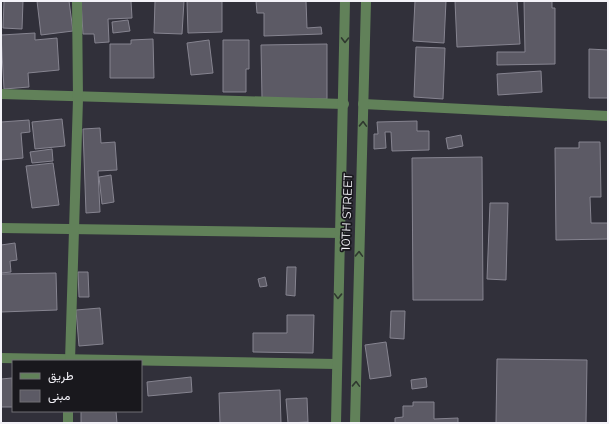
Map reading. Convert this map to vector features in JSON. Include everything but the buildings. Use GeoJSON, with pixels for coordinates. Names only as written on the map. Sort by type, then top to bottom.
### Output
{"type":"FeatureCollection","features":[{"type":"Feature","properties":{"kind":"street"},"geometry":{"type":"LineString","coordinates":[[1,358],[70,360],[77,96],[77,1]]}},
{"type":"Feature","properties":{"kind":"street","name":"10TH STREET"},"geometry":{"type":"LineString","coordinates":[[336,423],[336,364],[344,104],[345,1]]}},
{"type":"Feature","properties":{"kind":"street","name":"10TH STREET"},"geometry":{"type":"LineString","coordinates":[[355,423],[366,1]]}},
{"type":"Feature","properties":{"kind":"street"},"geometry":{"type":"LineString","coordinates":[[1,94],[344,104]]}},
{"type":"Feature","properties":{"kind":"street"},"geometry":{"type":"LineString","coordinates":[[363,104],[608,116]]}},
{"type":"Feature","properties":{"kind":"street"},"geometry":{"type":"LineString","coordinates":[[1,228],[340,232]]}},
{"type":"Feature","properties":{"kind":"street"},"geometry":{"type":"LineString","coordinates":[[142,361],[336,364]]}},
{"type":"Feature","properties":{"kind":"street"},"geometry":{"type":"LineString","coordinates":[[68,412],[68,423]]}}]}
